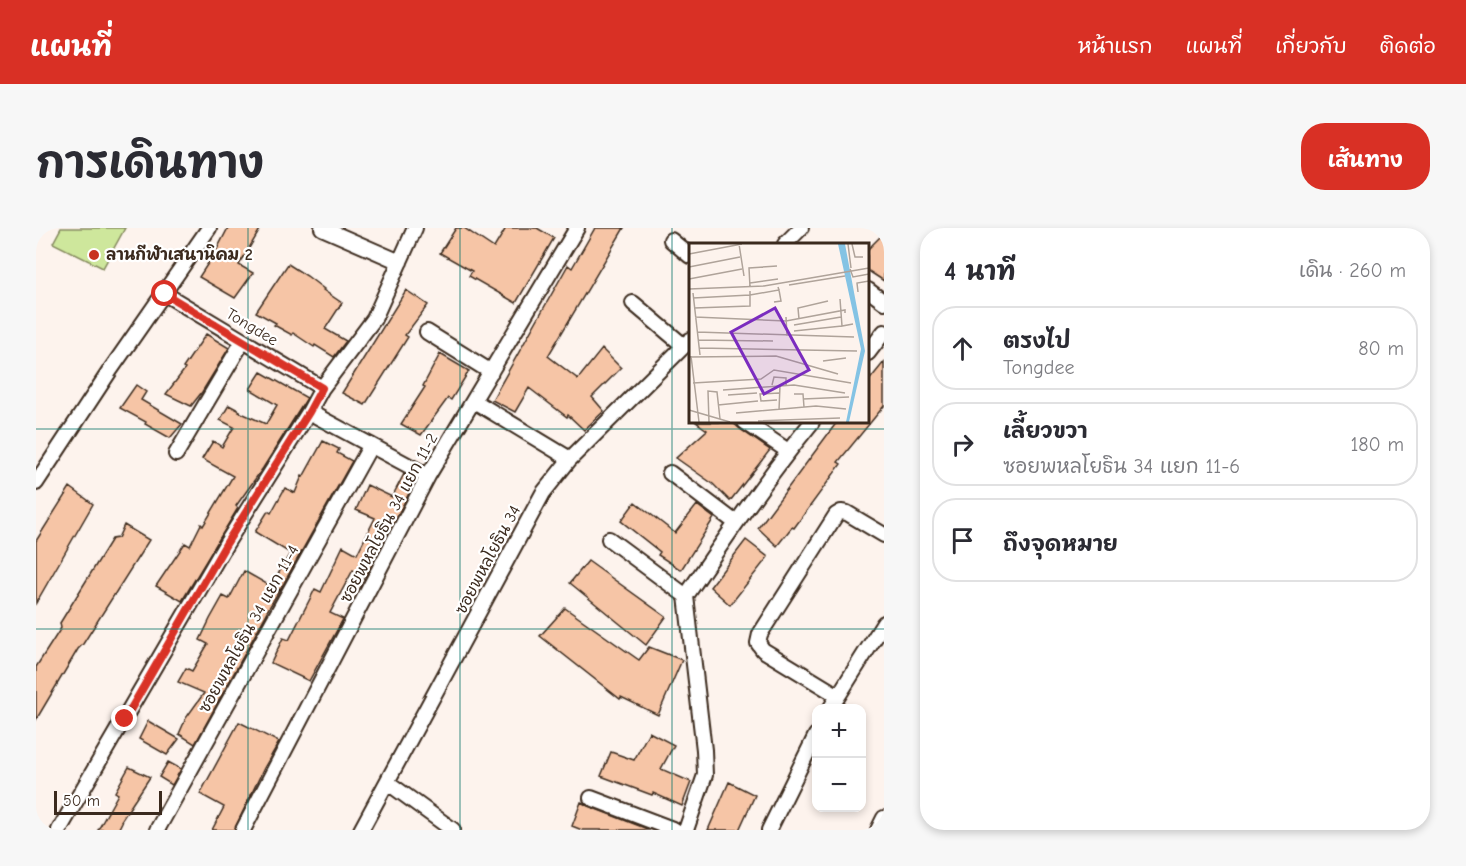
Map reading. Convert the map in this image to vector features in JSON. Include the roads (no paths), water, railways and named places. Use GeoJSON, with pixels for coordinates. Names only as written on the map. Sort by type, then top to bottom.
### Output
{"type":"FeatureCollection","features":[{"type":"Feature","properties":{"kind":"street"},"geometry":{"type":"LineString","coordinates":[[36,483],[105,378],[209,228]]}},
{"type":"Feature","properties":{"kind":"street"},"geometry":{"type":"LineString","coordinates":[[322,228],[400,262]]}},
{"type":"Feature","properties":{"kind":"street"},"geometry":{"type":"LineString","coordinates":[[59,830],[226,544],[322,388],[374,319],[415,228]]}},
{"type":"Feature","properties":{"kind":"street","name":"ซอยพหลโยธิน 34 แยก 11-2"},"geometry":{"type":"LineString","coordinates":[[243,830],[429,476],[577,228]]}},
{"type":"Feature","properties":{"kind":"street"},"geometry":{"type":"LineString","coordinates":[[786,243],[801,228]]}},
{"type":"Feature","properties":{"kind":"street"},"geometry":{"type":"LineString","coordinates":[[671,240],[689,255]]}},
{"type":"Feature","properties":{"kind":"street"},"geometry":{"type":"LineString","coordinates":[[869,291],[884,302]]}},
{"type":"Feature","properties":{"kind":"street","name":"Tongdee"},"geometry":{"type":"LineString","coordinates":[[165,294],[322,388]]}},
{"type":"Feature","properties":{"kind":"street"},"geometry":{"type":"LineString","coordinates":[[633,303],[687,343]]}},
{"type":"Feature","properties":{"kind":"street"},"geometry":{"type":"LineString","coordinates":[[426,332],[491,372]]}},
{"type":"Feature","properties":{"kind":"street"},"geometry":{"type":"LineString","coordinates":[[869,351],[884,332]]}},
{"type":"Feature","properties":{"kind":"street"},"geometry":{"type":"LineString","coordinates":[[176,454],[243,340]]}},
{"type":"Feature","properties":{"kind":"street","name":"ซอยพหลโยธิน 34"},"geometry":{"type":"LineString","coordinates":[[361,830],[543,493],[570,459],[687,343]]}},
{"type":"Feature","properties":{"kind":"street"},"geometry":{"type":"LineString","coordinates":[[474,401],[570,459]]}},
{"type":"Feature","properties":{"kind":"street"},"geometry":{"type":"LineString","coordinates":[[309,412],[429,476]]}},
{"type":"Feature","properties":{"kind":"street"},"geometry":{"type":"LineString","coordinates":[[746,423],[788,451]]}},
{"type":"Feature","properties":{"kind":"street"},"geometry":{"type":"LineString","coordinates":[[686,830],[705,775],[686,596],[788,451],[811,423]]}},
{"type":"Feature","properties":{"kind":"street","name":"ซอยพหลโยธิน 34 แยก 11-4"},"geometry":{"type":"LineString","coordinates":[[156,830],[371,445]]}},
{"type":"Feature","properties":{"kind":"street"},"geometry":{"type":"LineString","coordinates":[[670,473],[736,523]]}},
{"type":"Feature","properties":{"kind":"street"},"geometry":{"type":"LineString","coordinates":[[837,695],[763,650],[758,643],[760,634],[836,515],[841,512],[847,513],[884,536]]}},
{"type":"Feature","properties":{"kind":"street"},"geometry":{"type":"LineString","coordinates":[[609,539],[686,596]]}},
{"type":"Feature","properties":{"kind":"street"},"geometry":{"type":"LineString","coordinates":[[832,704],[884,624]]}},
{"type":"Feature","properties":{"kind":"street"},"geometry":{"type":"LineString","coordinates":[[769,830],[812,743]]}},
{"type":"Feature","properties":{"kind":"street"},"geometry":{"type":"LineString","coordinates":[[387,782],[453,830]]}},
{"type":"Feature","properties":{"kind":"street"},"geometry":{"type":"LineString","coordinates":[[591,798],[675,830]]}},
{"type":"Feature","properties":{"kind":"street"},"geometry":{"type":"LineString","coordinates":[[878,830],[884,818]]}},
{"type":"Feature","properties":{"kind":"place","name":"ลานกีฬาเสนานิคม 2"},"geometry":{"type":"Point","coordinates":[94,255]}}]}
